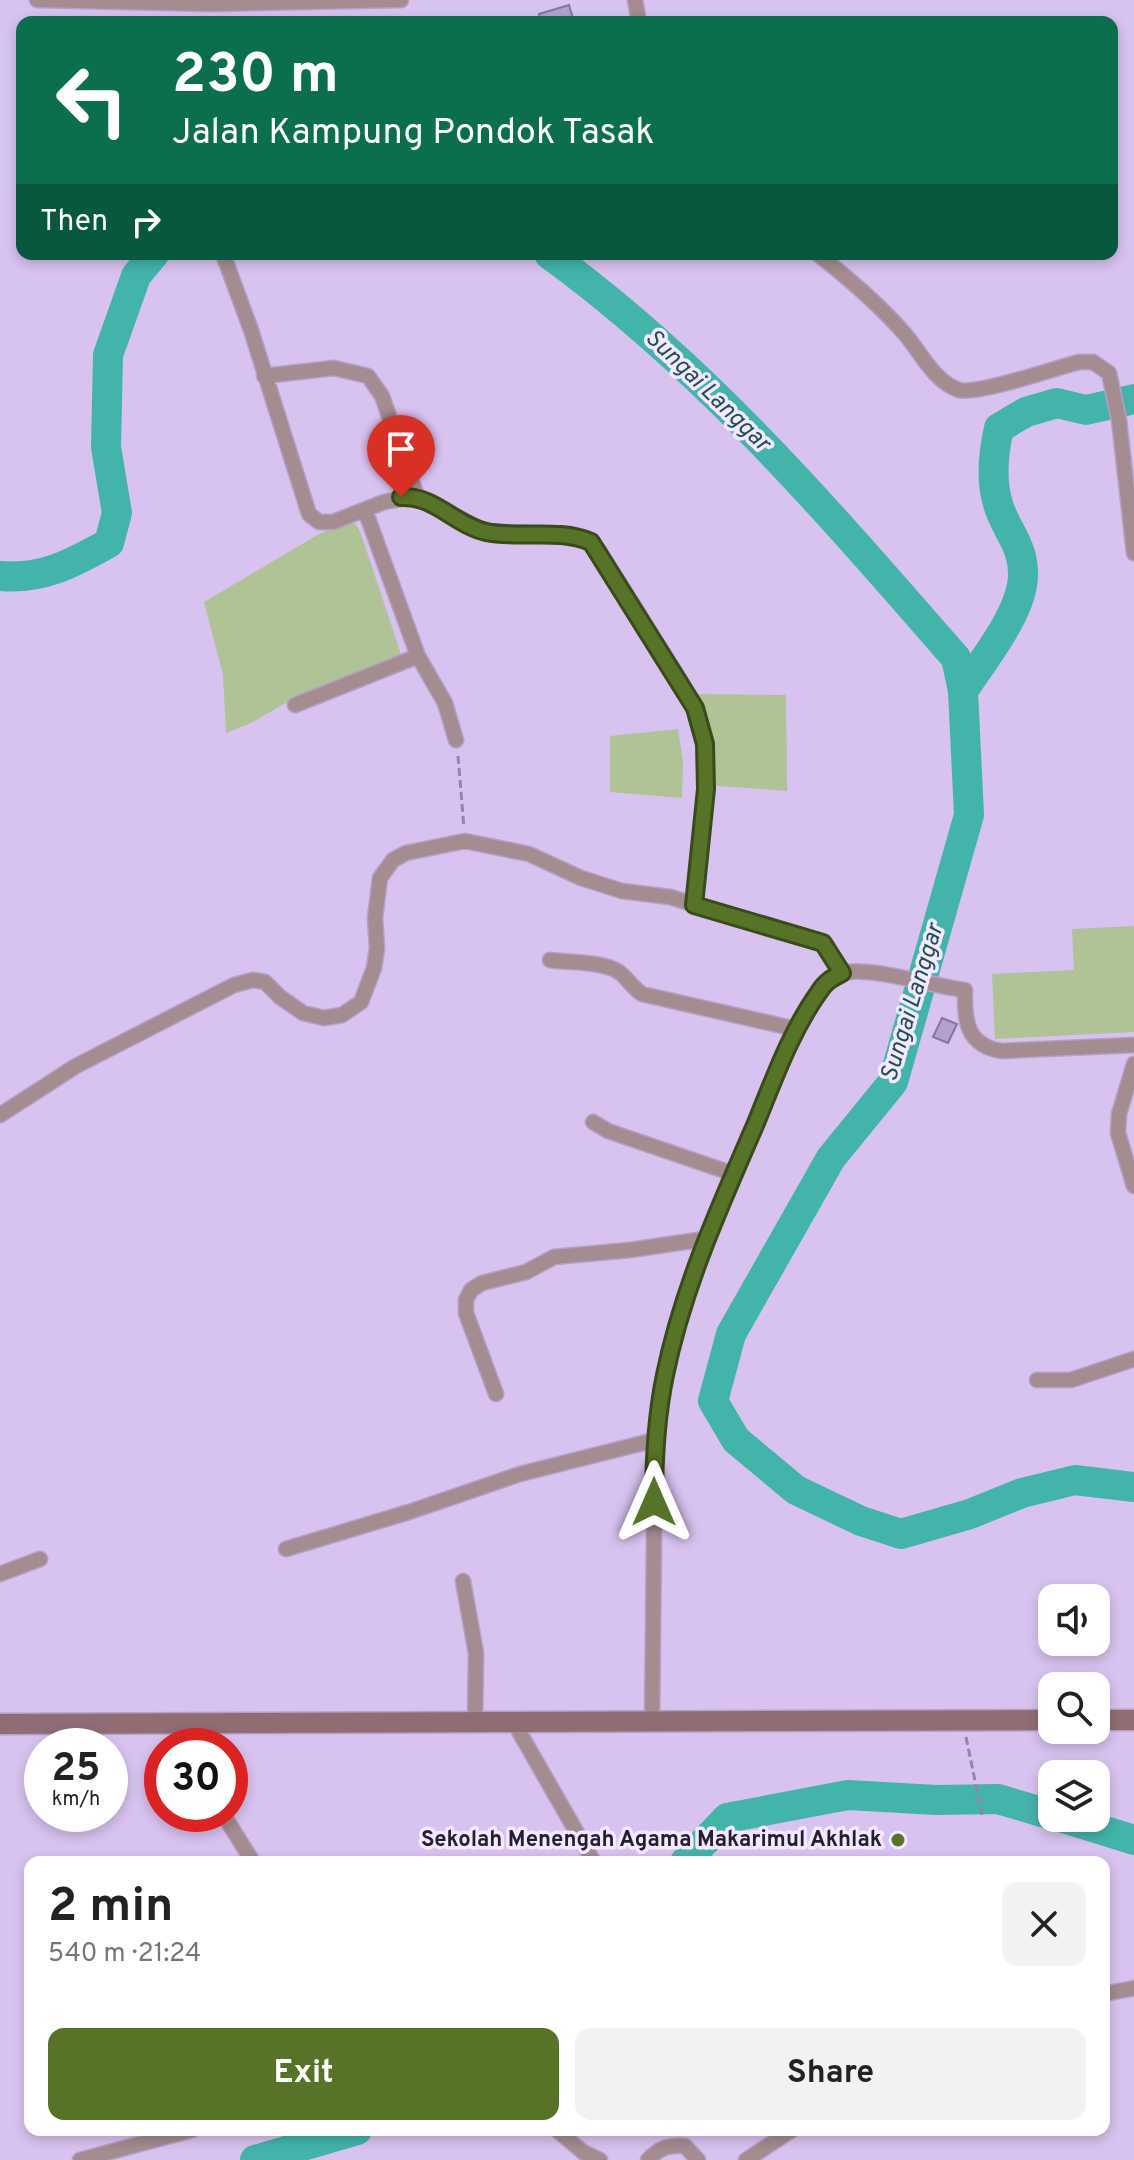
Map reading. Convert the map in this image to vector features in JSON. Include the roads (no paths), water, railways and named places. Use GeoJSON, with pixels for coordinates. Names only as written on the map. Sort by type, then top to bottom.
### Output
{"type":"FeatureCollection","features":[{"type":"Feature","properties":{"kind":"main road"},"geometry":{"type":"LineString","coordinates":[[0,1724],[1038,1720]]}},
{"type":"Feature","properties":{"kind":"main road"},"geometry":{"type":"LineString","coordinates":[[1110,1720],[1134,1720]]}},
{"type":"Feature","properties":{"kind":"street"},"geometry":{"type":"LineString","coordinates":[[37,0],[212,4],[401,0]]}},
{"type":"Feature","properties":{"kind":"street"},"geometry":{"type":"LineString","coordinates":[[225,260],[251,330],[309,514],[319,522],[333,522],[401,497],[417,496],[484,531],[574,536],[591,542],[599,551],[681,682],[695,708],[705,744],[706,789],[694,905]]}},
{"type":"Feature","properties":{"kind":"street"},"geometry":{"type":"LineString","coordinates":[[825,260],[904,333],[934,371],[959,389],[971,391],[1079,362],[1093,362],[1109,373],[1119,420],[1134,553]]}},
{"type":"Feature","properties":{"kind":"street"},"geometry":{"type":"LineString","coordinates":[[264,376],[334,368],[368,376],[382,396],[417,496]]}},
{"type":"Feature","properties":{"kind":"street"},"geometry":{"type":"LineString","coordinates":[[365,510],[418,656],[445,703],[456,740]]}},
{"type":"Feature","properties":{"kind":"street"},"geometry":{"type":"LineString","coordinates":[[295,705],[418,656]]}},
{"type":"Feature","properties":{"kind":"street"},"geometry":{"type":"LineString","coordinates":[[0,1115],[76,1066],[234,985],[253,980],[265,982],[303,1013],[324,1018],[342,1015],[361,1002],[374,968],[380,878],[393,860],[406,853],[465,841],[529,854],[581,878],[622,891],[670,897],[823,943],[842,973]]}},
{"type":"Feature","properties":{"kind":"street"},"geometry":{"type":"LineString","coordinates":[[550,960],[611,968],[642,994],[796,1029]]}},
{"type":"Feature","properties":{"kind":"street"},"geometry":{"type":"LineString","coordinates":[[652,1721],[655,1440],[665,1375],[705,1239],[796,1029],[818,992],[828,980],[842,973],[866,972],[965,990],[970,1030],[974,1041],[986,1049],[1002,1051],[1134,1045]]}},
{"type":"Feature","properties":{"kind":"street"},"geometry":{"type":"LineString","coordinates":[[1134,1064],[1119,1114],[1118,1133],[1131,1160],[1134,1186]]}},
{"type":"Feature","properties":{"kind":"street"},"geometry":{"type":"LineString","coordinates":[[593,1122],[608,1131],[734,1174]]}},
{"type":"Feature","properties":{"kind":"street"},"geometry":{"type":"LineString","coordinates":[[496,1394],[466,1313],[466,1300],[471,1290],[482,1283],[526,1272],[554,1257],[705,1239]]}},
{"type":"Feature","properties":{"kind":"street"},"geometry":{"type":"LineString","coordinates":[[1037,1380],[1071,1380],[1134,1359]]}},
{"type":"Feature","properties":{"kind":"street"},"geometry":{"type":"LineString","coordinates":[[286,1549],[520,1474],[655,1440]]}},
{"type":"Feature","properties":{"kind":"street"},"geometry":{"type":"LineString","coordinates":[[0,1574],[40,1559]]}},
{"type":"Feature","properties":{"kind":"street"},"geometry":{"type":"LineString","coordinates":[[463,1581],[476,1653],[475,1721]]}},
{"type":"Feature","properties":{"kind":"street"},"geometry":{"type":"LineString","coordinates":[[513,1721],[590,1856]]}},
{"type":"Feature","properties":{"kind":"street"},"geometry":{"type":"LineString","coordinates":[[193,1723],[193,1728]]}},
{"type":"Feature","properties":{"kind":"street"},"geometry":{"type":"LineString","coordinates":[[234,1832],[249,1856]]}},
{"type":"Feature","properties":{"kind":"street"},"geometry":{"type":"LineString","coordinates":[[1110,1993],[1134,1988]]}},
{"type":"Feature","properties":{"kind":"street"},"geometry":{"type":"LineString","coordinates":[[80,2160],[170,2136]]}},
{"type":"Feature","properties":{"kind":"street"},"geometry":{"type":"LineString","coordinates":[[564,2136],[583,2152],[600,2160]]}},
{"type":"Feature","properties":{"kind":"street"},"geometry":{"type":"LineString","coordinates":[[746,2160],[783,2136]]}},
{"type":"Feature","properties":{"kind":"street"},"geometry":{"type":"LineString","coordinates":[[648,2160],[670,2145],[685,2146],[698,2160]]}},
{"type":"Feature","properties":{"kind":"waterway","name":"Sungai Langgar"},"geometry":{"type":"LineString","coordinates":[[0,576],[44,573],[109,543],[117,513],[106,447],[108,355],[136,276],[149,260]]}},
{"type":"Feature","properties":{"kind":"waterway","name":"Sungai Langgar"},"geometry":{"type":"LineString","coordinates":[[557,260],[661,345],[764,444],[956,658],[963,691],[969,815],[893,1082],[831,1158],[731,1334],[713,1401],[736,1440],[796,1490],[861,1521],[901,1534],[970,1514],[1022,1493],[1075,1480],[1134,1487]]}},
{"type":"Feature","properties":{"kind":"waterway"},"geometry":{"type":"LineString","coordinates":[[963,691],[1009,620],[1023,576],[1021,556],[1002,516],[994,487],[994,458],[999,428],[1026,412],[1057,403],[1086,410],[1134,399]]}},
{"type":"Feature","properties":{"kind":"waterway","name":"Sungai Langgar"},"geometry":{"type":"LineString","coordinates":[[691,1856],[727,1818],[848,1795],[936,1800],[998,1799],[1038,1811]]}},
{"type":"Feature","properties":{"kind":"waterway","name":"Sungai Langgar"},"geometry":{"type":"LineString","coordinates":[[1108,1832],[1134,1840]]}},
{"type":"Feature","properties":{"kind":"waterway","name":"Sungai Langgar"},"geometry":{"type":"LineString","coordinates":[[255,2160],[337,2136]]}},
{"type":"Feature","properties":{"kind":"place","name":"Sekolah Menengah Agama Makarimul Akhlak"},"geometry":{"type":"Point","coordinates":[898,1840]}}]}
